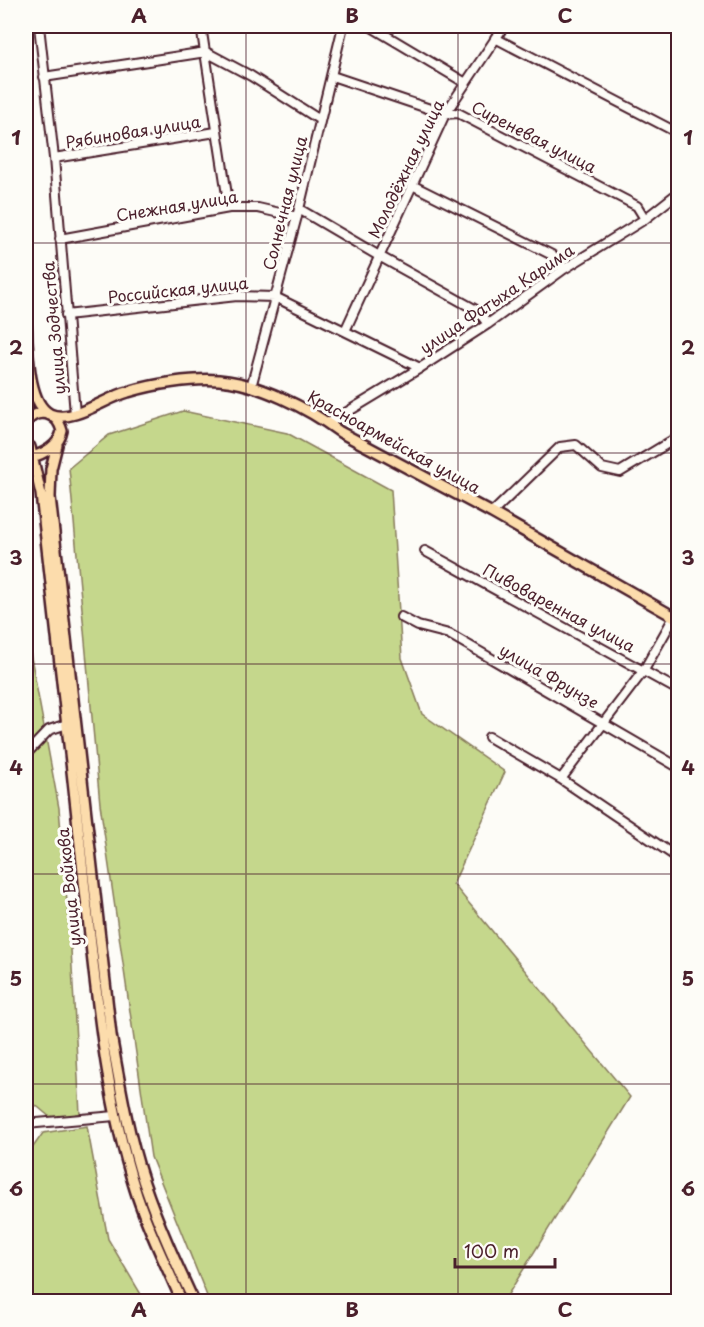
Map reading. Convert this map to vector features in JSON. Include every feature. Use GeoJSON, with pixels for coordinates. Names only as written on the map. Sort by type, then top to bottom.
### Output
{"type":"FeatureCollection","features":[{"type":"Feature","properties":{"kind":"main road"},"geometry":{"type":"LineString","coordinates":[[26,324],[31,380],[36,397],[42,407],[60,424],[59,441],[50,449],[28,458]]}},
{"type":"Feature","properties":{"kind":"main road"},"geometry":{"type":"LineString","coordinates":[[26,416],[31,380]]}},
{"type":"Feature","properties":{"kind":"main road","name":"Красноармейская улица"},"geometry":{"type":"LineString","coordinates":[[75,414],[127,392],[188,381],[220,380],[252,387],[290,402],[676,618]]}},
{"type":"Feature","properties":{"kind":"main road"},"geometry":{"type":"LineString","coordinates":[[26,422],[31,416],[40,412],[64,416],[75,414]]}},
{"type":"Feature","properties":{"kind":"main road","name":"улица Войкова"},"geometry":{"type":"LineString","coordinates":[[75,414],[59,441],[51,469],[50,496],[111,1035],[125,1114],[144,1183],[163,1234],[194,1302]]}},
{"type":"Feature","properties":{"kind":"main road"},"geometry":{"type":"LineString","coordinates":[[28,444],[42,451]]}},
{"type":"Feature","properties":{"kind":"main road","name":"улица Войкова"},"geometry":{"type":"LineString","coordinates":[[28,444],[28,458],[41,494],[93,966],[115,1116],[141,1207],[182,1302]]}},
{"type":"Feature","properties":{"kind":"street","name":"улица Зодчества"},"geometry":{"type":"LineString","coordinates":[[39,26],[54,158],[75,414]]}},
{"type":"Feature","properties":{"kind":"street"},"geometry":{"type":"LineString","coordinates":[[201,26],[229,208]]}},
{"type":"Feature","properties":{"kind":"street","name":"Солнечная улица"},"geometry":{"type":"LineString","coordinates":[[252,387],[298,213],[343,26]]}},
{"type":"Feature","properties":{"kind":"street"},"geometry":{"type":"LineString","coordinates":[[370,26],[464,82]]}},
{"type":"Feature","properties":{"kind":"street","name":"Молодёжная улица"},"geometry":{"type":"LineString","coordinates":[[345,331],[445,114],[464,82],[504,26]]}},
{"type":"Feature","properties":{"kind":"street"},"geometry":{"type":"LineString","coordinates":[[495,38],[678,133]]}},
{"type":"Feature","properties":{"kind":"street"},"geometry":{"type":"LineString","coordinates":[[44,77],[206,52],[251,76],[320,120]]}},
{"type":"Feature","properties":{"kind":"street","name":"Сиреневая улица"},"geometry":{"type":"LineString","coordinates":[[332,76],[445,114],[458,113],[637,206],[645,219]]}},
{"type":"Feature","properties":{"kind":"street","name":"Рябиновая улица"},"geometry":{"type":"LineString","coordinates":[[54,158],[216,132]]}},
{"type":"Feature","properties":{"kind":"street"},"geometry":{"type":"LineString","coordinates":[[412,185],[552,255],[564,269]]}},
{"type":"Feature","properties":{"kind":"street","name":"улица Фатыха Карима"},"geometry":{"type":"LineString","coordinates":[[328,423],[488,324],[564,269],[645,219],[678,194]]}},
{"type":"Feature","properties":{"kind":"street","name":"Снежная улица"},"geometry":{"type":"LineString","coordinates":[[60,239],[229,208],[258,208],[298,213],[478,310],[488,324]]}},
{"type":"Feature","properties":{"kind":"street","name":"Российская улица"},"geometry":{"type":"LineString","coordinates":[[66,315],[237,296],[275,297],[420,368]]}},
{"type":"Feature","properties":{"kind":"street"},"geometry":{"type":"LineString","coordinates":[[492,513],[560,447],[576,445],[602,468],[620,472],[678,437]]}},
{"type":"Feature","properties":{"kind":"street","name":"Пивоваренная улица"},"geometry":{"type":"LineString","coordinates":[[425,552],[678,690]]}},
{"type":"Feature","properties":{"kind":"street","name":"улица Фрунзе"},"geometry":{"type":"LineString","coordinates":[[401,617],[418,626],[449,634],[678,767]]}},
{"type":"Feature","properties":{"kind":"street"},"geometry":{"type":"LineString","coordinates":[[561,779],[644,670],[676,618]]}},
{"type":"Feature","properties":{"kind":"street"},"geometry":{"type":"LineString","coordinates":[[26,754],[49,730],[67,724]]}},
{"type":"Feature","properties":{"kind":"street"},"geometry":{"type":"LineString","coordinates":[[489,737],[561,779],[678,858]]}},
{"type":"Feature","properties":{"kind":"street"},"geometry":{"type":"LineString","coordinates":[[26,1124],[115,1116]]}},
{"type":"Feature","properties":{"kind":"green space"},"geometry":{"type":"Polygon","coordinates":[[[183,411],[287,433],[391,490],[402,658],[422,714],[505,772],[453,884],[630,1097],[504,1301],[209,1301],[151,1157],[100,804],[69,468],[109,435],[183,411]]]}},
{"type":"Feature","properties":{"kind":"green space"},"geometry":{"type":"Polygon","coordinates":[[[26,630],[59,808],[71,949],[80,1114],[51,1118],[26,1097],[26,630]]]}},
{"type":"Feature","properties":{"kind":"green space"},"geometry":{"type":"Polygon","coordinates":[[[87,1126],[108,1239],[145,1301],[26,1301],[26,1157],[43,1133],[87,1126]]]}}]}
